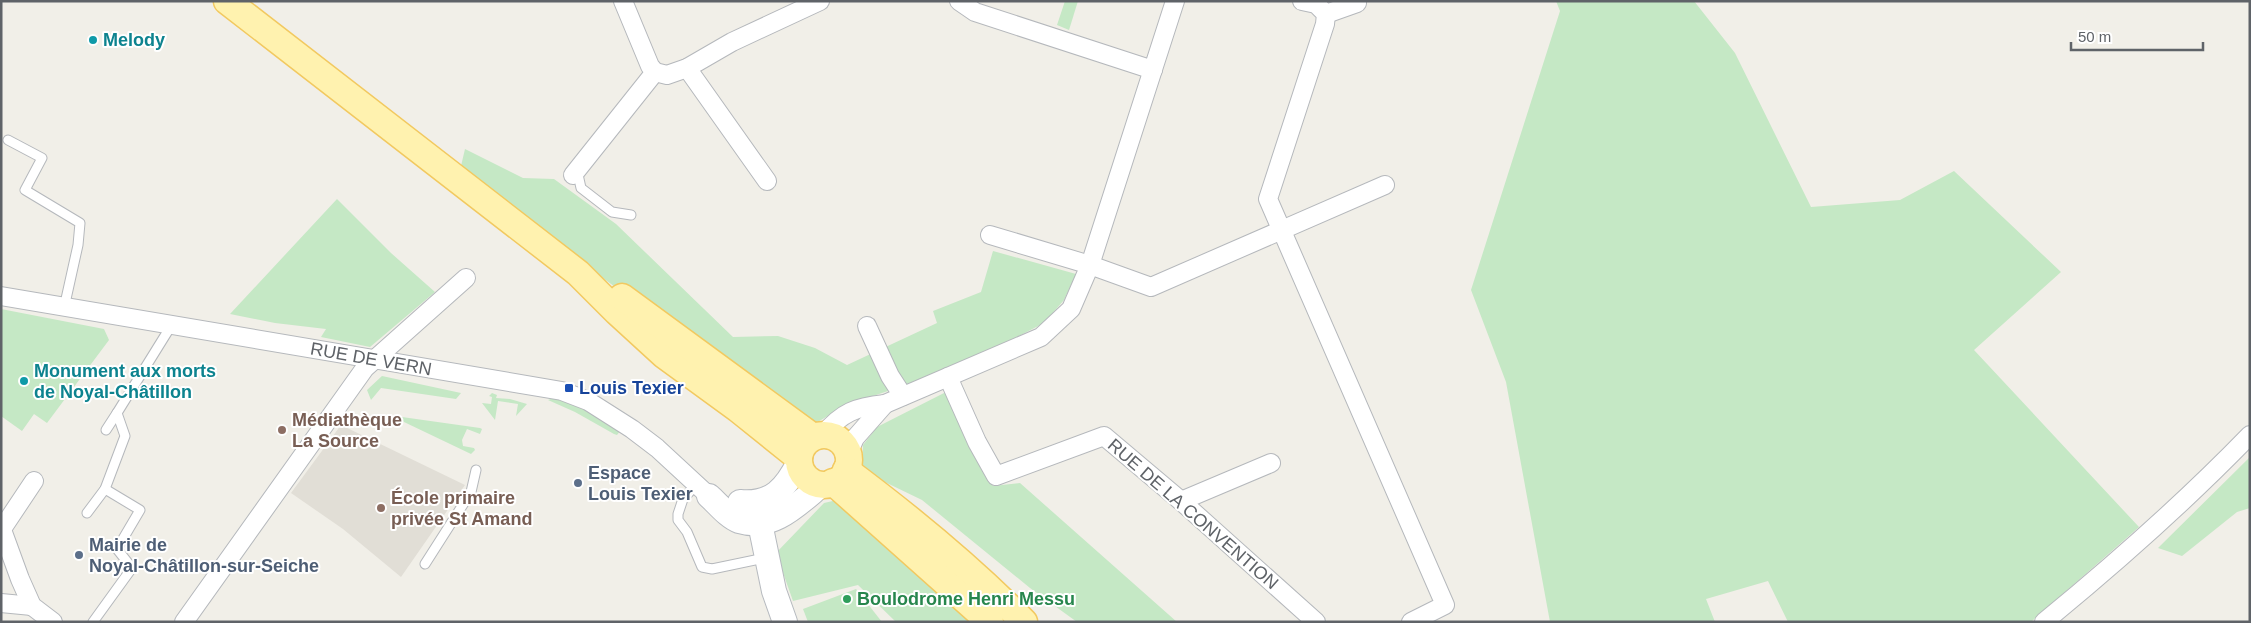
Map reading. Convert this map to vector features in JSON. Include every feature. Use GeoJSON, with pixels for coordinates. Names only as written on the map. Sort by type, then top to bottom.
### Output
{"type":"FeatureCollection","features":[{"type":"Feature","properties":{"kind":"main road"},"geometry":{"type":"LineString","coordinates":[[227,1],[578,273],[664,355],[738,409],[808,448],[838,440],[837,473],[990,622]]}},
{"type":"Feature","properties":{"kind":"main road"},"geometry":{"type":"LineString","coordinates":[[808,448],[804,474],[809,479],[837,473],[944,546],[992,589],[1024,622]]}},
{"type":"Feature","properties":{"kind":"street"},"geometry":{"type":"LineString","coordinates":[[623,1],[650,66],[656,72],[667,75],[687,68],[732,42],[820,1]]}},
{"type":"Feature","properties":{"kind":"street"},"geometry":{"type":"LineString","coordinates":[[959,1],[975,12],[1153,70]]}},
{"type":"Feature","properties":{"kind":"street"},"geometry":{"type":"LineString","coordinates":[[785,622],[774,591],[757,513],[783,488],[808,448],[847,412],[862,406],[884,404],[1041,337],[1072,309],[1090,265],[1175,1]]}},
{"type":"Feature","properties":{"kind":"street"},"geometry":{"type":"LineString","coordinates":[[1302,1],[1316,4],[1326,14]]}},
{"type":"Feature","properties":{"kind":"street"},"geometry":{"type":"LineString","coordinates":[[1326,14],[1357,3]]}},
{"type":"Feature","properties":{"kind":"street"},"geometry":{"type":"LineString","coordinates":[[1326,14],[1325,24],[1268,199],[1445,605],[1411,622]]}},
{"type":"Feature","properties":{"kind":"street"},"geometry":{"type":"LineString","coordinates":[[687,68],[767,181]]}},
{"type":"Feature","properties":{"kind":"street"},"geometry":{"type":"LineString","coordinates":[[575,172],[656,72]]}},
{"type":"Feature","properties":{"kind":"street"},"geometry":{"type":"LineString","coordinates":[[990,235],[1090,265],[1151,287],[1386,185]]}},
{"type":"Feature","properties":{"kind":"street"},"geometry":{"type":"LineString","coordinates":[[184,622],[366,368],[466,278]]}},
{"type":"Feature","properties":{"kind":"street","name":"RUE DE VERN"},"geometry":{"type":"LineString","coordinates":[[1,296],[562,391],[588,401],[632,429],[657,448],[725,512],[739,521],[757,513],[786,514],[837,473]]}},
{"type":"Feature","properties":{"kind":"street"},"geometry":{"type":"LineString","coordinates":[[867,326],[890,376],[903,396]]}},
{"type":"Feature","properties":{"kind":"street","name":"RUE DE LA CONVENTION"},"geometry":{"type":"LineString","coordinates":[[948,377],[977,442],[996,476],[1104,436],[1316,622]]}},
{"type":"Feature","properties":{"kind":"street"},"geometry":{"type":"LineString","coordinates":[[837,473],[855,438],[884,404]]}},
{"type":"Feature","properties":{"kind":"street"},"geometry":{"type":"LineString","coordinates":[[2044,622],[2114,565],[2218,468],[2250,435]]}},
{"type":"Feature","properties":{"kind":"street"},"geometry":{"type":"LineString","coordinates":[[1181,502],[1271,463]]}},
{"type":"Feature","properties":{"kind":"street"},"geometry":{"type":"LineString","coordinates":[[34,481],[2,528],[20,579],[32,606],[53,622]]}},
{"type":"Feature","properties":{"kind":"street"},"geometry":{"type":"LineString","coordinates":[[1,603],[32,606]]}},
{"type":"Feature","properties":{"kind":"lane"},"geometry":{"type":"LineString","coordinates":[[8,140],[42,158],[25,190],[80,223],[78,246],[64,308]]}},
{"type":"Feature","properties":{"kind":"lane"},"geometry":{"type":"LineString","coordinates":[[575,172],[581,188],[612,212],[632,215]]}},
{"type":"Feature","properties":{"kind":"lane"},"geometry":{"type":"LineString","coordinates":[[106,430],[171,326]]}},
{"type":"Feature","properties":{"kind":"lane"},"geometry":{"type":"LineString","coordinates":[[87,513],[105,489],[125,436],[116,413]]}},
{"type":"Feature","properties":{"kind":"lane"},"geometry":{"type":"LineString","coordinates":[[425,564],[471,492],[476,470]]}},
{"type":"Feature","properties":{"kind":"lane"},"geometry":{"type":"LineString","coordinates":[[93,622],[132,568],[117,549],[140,510],[105,489]]}},
{"type":"Feature","properties":{"kind":"lane"},"geometry":{"type":"LineString","coordinates":[[703,490],[684,499],[678,514],[678,520],[686,532],[702,567],[712,569],[767,558]]}},
{"type":"Feature","properties":{"kind":"shaded area","name":"École primaire privée St Amand"},"geometry":{"type":"Polygon","coordinates":[[[341,425],[465,485],[401,577],[343,529],[291,493],[341,425]]]}},
{"type":"Feature","properties":{"kind":"green space"},"geometry":{"type":"Polygon","coordinates":[[[1065,1],[1078,1],[1069,30],[1057,25],[1065,1]]]}},
{"type":"Feature","properties":{"kind":"green space"},"geometry":{"type":"Polygon","coordinates":[[[1556,1],[1694,1],[1735,53],[1811,207],[1900,200],[1954,171],[2061,272],[1974,350],[2139,527],[2031,622],[1788,622],[1768,581],[1706,599],[1715,622],[1550,622],[1506,382],[1471,290],[1560,11],[1556,1]]]}},
{"type":"Feature","properties":{"kind":"green space"},"geometry":{"type":"Polygon","coordinates":[[[465,149],[523,178],[554,179],[616,224],[733,337],[778,336],[815,348],[847,365],[937,323],[933,311],[981,292],[993,251],[1076,274],[1064,300],[1044,323],[1015,338],[909,384],[846,405],[816,423],[803,423],[783,412],[564,249],[461,166],[465,149]]]}},
{"type":"Feature","properties":{"kind":"green space"},"geometry":{"type":"Polygon","coordinates":[[[337,199],[391,253],[435,292],[370,347],[321,337],[326,329],[275,323],[230,314],[337,199]]]}},
{"type":"Feature","properties":{"kind":"green space"},"geometry":{"type":"Polygon","coordinates":[[[1,309],[104,329],[109,340],[47,423],[34,414],[22,431],[1,416],[1,309]]]}},
{"type":"Feature","properties":{"kind":"green space"},"geometry":{"type":"Polygon","coordinates":[[[382,376],[461,393],[456,399],[381,388],[371,400],[367,390],[382,376]]]}},
{"type":"Feature","properties":{"kind":"green space"},"geometry":{"type":"Polygon","coordinates":[[[946,392],[993,486],[1020,483],[1177,622],[1077,622],[1030,588],[922,500],[862,471],[863,445],[877,427],[946,392]]]}},
{"type":"Feature","properties":{"kind":"green space"},"geometry":{"type":"Polygon","coordinates":[[[492,393],[497,395],[496,398],[510,399],[527,404],[516,416],[518,404],[498,401],[495,420],[482,403],[491,404],[492,397],[489,396],[492,393]]]}},
{"type":"Feature","properties":{"kind":"green space"},"geometry":{"type":"Polygon","coordinates":[[[556,397],[583,409],[620,431],[617,435],[614,434],[575,412],[548,400],[556,397]]]}},
{"type":"Feature","properties":{"kind":"green space"},"geometry":{"type":"Polygon","coordinates":[[[402,417],[482,429],[480,434],[467,429],[462,440],[463,446],[474,448],[475,450],[471,454],[404,422],[400,419],[402,417]]]}},
{"type":"Feature","properties":{"kind":"green space"},"geometry":{"type":"Polygon","coordinates":[[[2250,457],[2250,508],[2237,512],[2182,556],[2158,548],[2250,457]]]}},
{"type":"Feature","properties":{"kind":"green space"},"geometry":{"type":"Polygon","coordinates":[[[837,500],[975,622],[896,622],[858,585],[793,601],[776,553],[824,503],[837,500]]]}},
{"type":"Feature","properties":{"kind":"green space","name":"Boulodrome Henri Messu"},"geometry":{"type":"Polygon","coordinates":[[[856,589],[882,622],[808,622],[803,609],[856,589]]]}},
{"type":"Feature","properties":{"kind":"place","name":"Melody"},"geometry":{"type":"Point","coordinates":[93,40]}},
{"type":"Feature","properties":{"kind":"place","name":"Monument aux morts de Noyal-Châtillon"},"geometry":{"type":"Point","coordinates":[24,381]}},
{"type":"Feature","properties":{"kind":"place","name":"Louis Texier"},"geometry":{"type":"Point","coordinates":[569,388]}},
{"type":"Feature","properties":{"kind":"place","name":"Médiathèque La Source"},"geometry":{"type":"Point","coordinates":[282,430]}},
{"type":"Feature","properties":{"kind":"place","name":"Espace Louis Texier"},"geometry":{"type":"Point","coordinates":[578,483]}},
{"type":"Feature","properties":{"kind":"place","name":"École primaire privée St Amand"},"geometry":{"type":"Point","coordinates":[381,508]}},
{"type":"Feature","properties":{"kind":"place","name":"Mairie de Noyal-Châtillon-sur-Seiche"},"geometry":{"type":"Point","coordinates":[79,555]}},
{"type":"Feature","properties":{"kind":"place","name":"Boulodrome Henri Messu"},"geometry":{"type":"Point","coordinates":[847,599]}}]}
